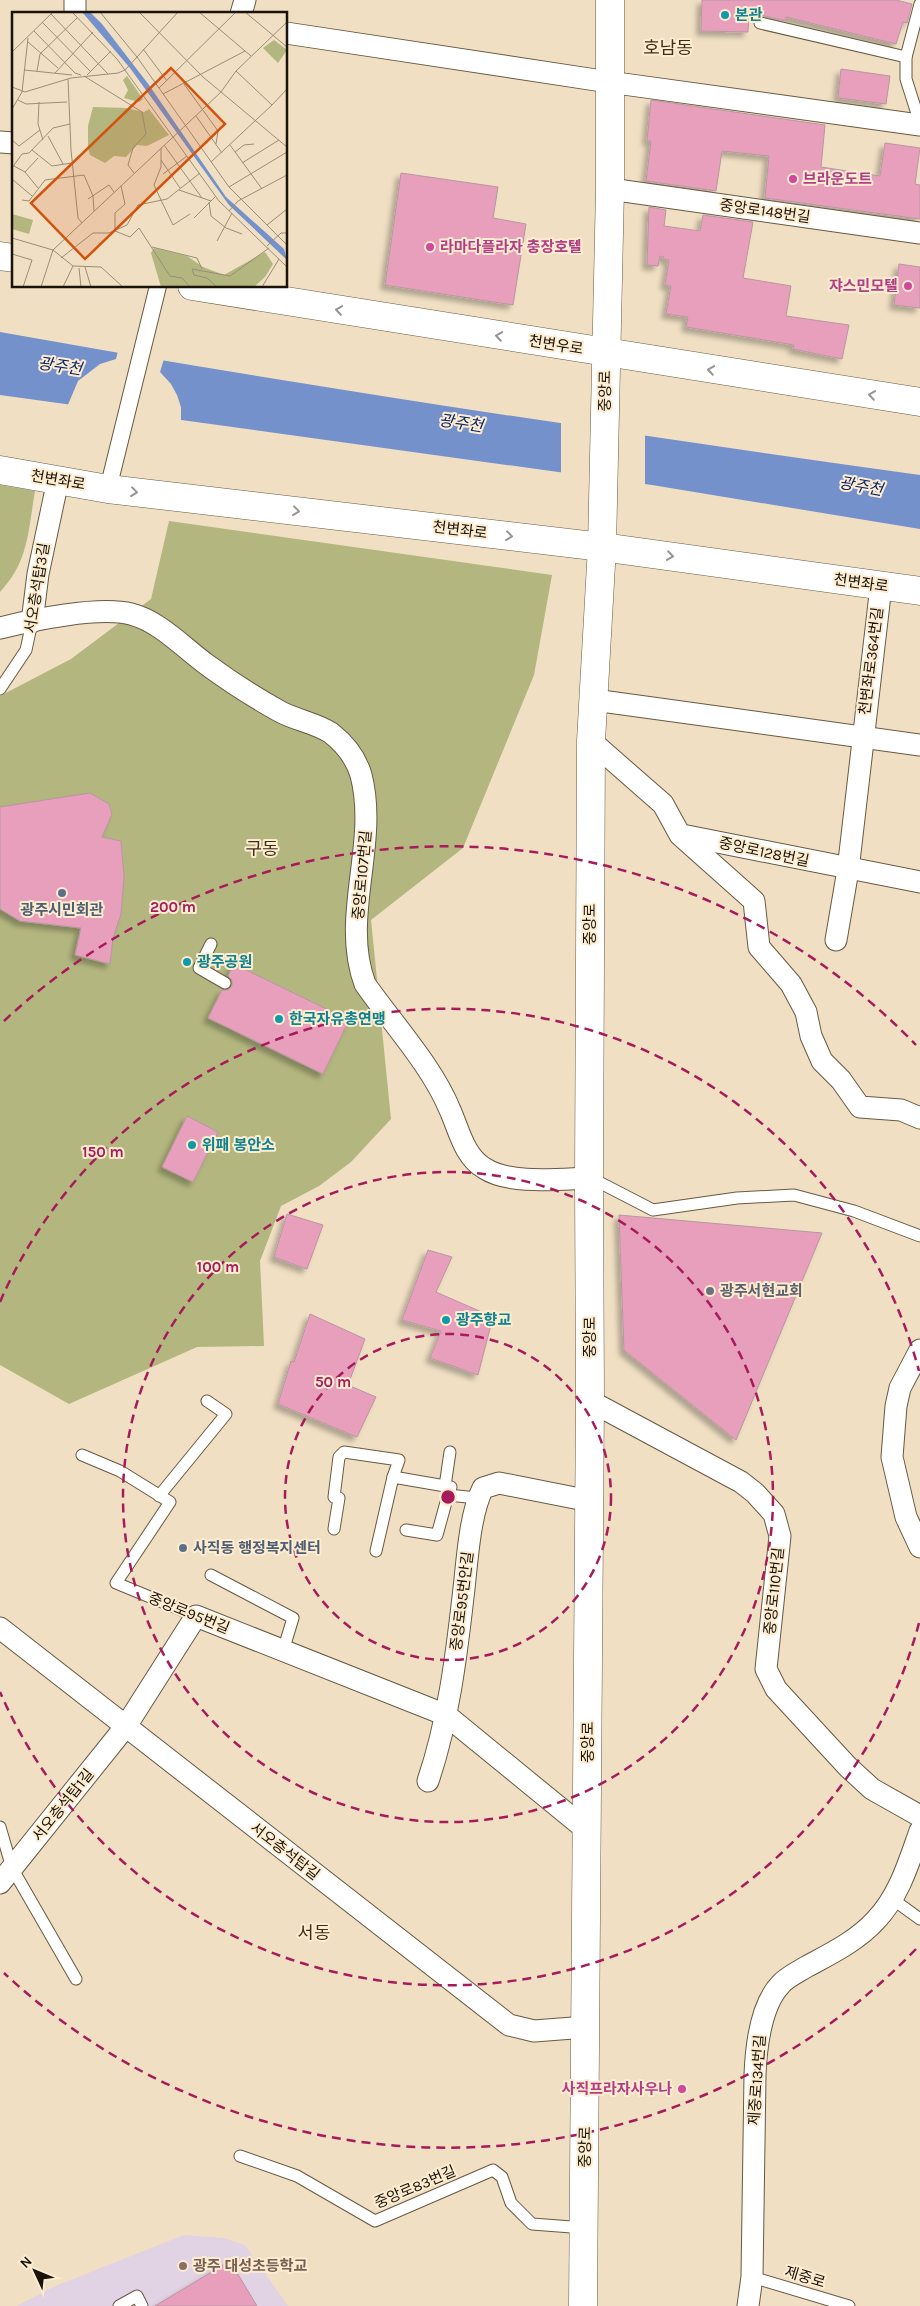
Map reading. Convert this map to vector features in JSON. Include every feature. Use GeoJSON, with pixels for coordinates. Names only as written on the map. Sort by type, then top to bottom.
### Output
{"type":"FeatureCollection","features":[{"type":"Feature","properties":{"kind":"main road","name":"중앙로"},"geometry":{"type":"LineString","coordinates":[[583,2306],[590,1501],[589,1178],[592,741],[602,547],[610,189],[610,0]]}},
{"type":"Feature","properties":{"kind":"main road","name":"천변우로"},"geometry":{"type":"LineString","coordinates":[[204,288],[920,402]]}},
{"type":"Feature","properties":{"kind":"main road","name":"천변좌로"},"geometry":{"type":"LineString","coordinates":[[0,470],[108,489],[602,547],[920,591]]}},
{"type":"Feature","properties":{"kind":"street"},"geometry":{"type":"LineString","coordinates":[[288,33],[609,82],[920,124]]}},
{"type":"Feature","properties":{"kind":"street","name":"중앙로148번길"},"geometry":{"type":"LineString","coordinates":[[610,189],[920,233]]}},
{"type":"Feature","properties":{"kind":"street"},"geometry":{"type":"LineString","coordinates":[[108,489],[156,294]]}},
{"type":"Feature","properties":{"kind":"street","name":"서오층석탑3길"},"geometry":{"type":"LineString","coordinates":[[32,622],[38,574],[58,480]]}},
{"type":"Feature","properties":{"kind":"street","name":"천변좌로364번길"},"geometry":{"type":"LineString","coordinates":[[836,940],[848,870],[881,586]]}},
{"type":"Feature","properties":{"kind":"street","name":"중앙로107번길"},"geometry":{"type":"LineString","coordinates":[[0,628],[80,614],[114,612],[131,614],[151,623],[210,666],[280,712],[329,732],[341,742],[356,759],[361,777],[366,816],[356,935],[359,970],[365,984],[435,1081],[450,1109],[469,1153],[476,1162],[485,1169],[507,1176],[544,1180],[589,1178]]}},
{"type":"Feature","properties":{"kind":"street","name":"천변좌로364번길"},"geometry":{"type":"LineString","coordinates":[[594,700],[920,745]]}},
{"type":"Feature","properties":{"kind":"street","name":"중앙로128번길"},"geometry":{"type":"LineString","coordinates":[[592,741],[663,804],[680,835],[754,901],[759,948],[791,984],[806,1012],[811,1036],[822,1061],[841,1080],[860,1107],[901,1110],[920,1118]]}},
{"type":"Feature","properties":{"kind":"street","name":"중앙로128번길"},"geometry":{"type":"LineString","coordinates":[[680,835],[848,870]]}},
{"type":"Feature","properties":{"kind":"street"},"geometry":{"type":"LineString","coordinates":[[848,870],[920,882]]}},
{"type":"Feature","properties":{"kind":"street"},"geometry":{"type":"LineString","coordinates":[[920,1350],[900,1388],[896,1406],[892,1457],[906,1517],[920,1547]]}},
{"type":"Feature","properties":{"kind":"street","name":"중앙로110번길"},"geometry":{"type":"LineString","coordinates":[[590,1401],[741,1482],[755,1493],[774,1514],[780,1536],[766,1669],[776,1689],[848,1767],[872,1789],[920,1816]]}},
{"type":"Feature","properties":{"kind":"street"},"geometry":{"type":"LineString","coordinates":[[480,1493],[499,1483],[590,1501]]}},
{"type":"Feature","properties":{"kind":"street","name":"중앙로95번안길"},"geometry":{"type":"LineString","coordinates":[[446,1715],[480,1493]]}},
{"type":"Feature","properties":{"kind":"street","name":"중앙로95번길"},"geometry":{"type":"LineString","coordinates":[[196,1616],[446,1715],[588,1831]]}},
{"type":"Feature","properties":{"kind":"street","name":"서오층석탑1길"},"geometry":{"type":"LineString","coordinates":[[6,1876],[126,1726],[196,1616]]}},
{"type":"Feature","properties":{"kind":"street","name":"서오층석탑길"},"geometry":{"type":"LineString","coordinates":[[0,1628],[509,2025],[534,2031],[586,2027]]}},
{"type":"Feature","properties":{"kind":"street"},"geometry":{"type":"LineString","coordinates":[[428,1781],[446,1715]]}},
{"type":"Feature","properties":{"kind":"street","name":"제중로134번길"},"geometry":{"type":"LineString","coordinates":[[748,2306],[752,2278],[756,2042],[764,2018],[773,1994],[781,1984],[845,1945],[878,1919],[899,1886],[920,1831]]}},
{"type":"Feature","properties":{"kind":"lane"},"geometry":{"type":"LineString","coordinates":[[920,4],[906,57],[906,79],[920,124]]}},
{"type":"Feature","properties":{"kind":"lane"},"geometry":{"type":"LineString","coordinates":[[760,23],[906,57]]}},
{"type":"Feature","properties":{"kind":"lane","name":"서오층석탑3길"},"geometry":{"type":"LineString","coordinates":[[0,689],[4,676],[26,650],[32,622]]}},
{"type":"Feature","properties":{"kind":"lane"},"geometry":{"type":"LineString","coordinates":[[211,944],[199,968],[225,983]]}},
{"type":"Feature","properties":{"kind":"lane"},"geometry":{"type":"LineString","coordinates":[[589,1178],[653,1210],[737,1198],[794,1195],[854,1211],[920,1236]]}},
{"type":"Feature","properties":{"kind":"lane"},"geometry":{"type":"LineString","coordinates":[[82,1455],[120,1471],[160,1496],[226,1414],[208,1401]]}},
{"type":"Feature","properties":{"kind":"lane"},"geometry":{"type":"LineString","coordinates":[[334,1529],[339,1498],[334,1497],[339,1457],[344,1452],[399,1460],[393,1477],[376,1551]]}},
{"type":"Feature","properties":{"kind":"lane"},"geometry":{"type":"LineString","coordinates":[[406,1530],[437,1535],[447,1490],[450,1452]]}},
{"type":"Feature","properties":{"kind":"lane"},"geometry":{"type":"LineString","coordinates":[[393,1477],[447,1490],[480,1493]]}},
{"type":"Feature","properties":{"kind":"lane","name":"중앙로95번길"},"geometry":{"type":"LineString","coordinates":[[160,1496],[170,1502],[116,1583],[196,1616]]}},
{"type":"Feature","properties":{"kind":"lane"},"geometry":{"type":"LineString","coordinates":[[210,1575],[294,1618],[283,1651]]}},
{"type":"Feature","properties":{"kind":"lane"},"geometry":{"type":"LineString","coordinates":[[0,1827],[6,1876],[76,1979]]}},
{"type":"Feature","properties":{"kind":"lane"},"geometry":{"type":"LineString","coordinates":[[891,1898],[920,1919]]}},
{"type":"Feature","properties":{"kind":"lane","name":"중앙로83번길"},"geometry":{"type":"LineString","coordinates":[[240,2156],[297,2176],[376,2221],[494,2170],[502,2177],[511,2203],[532,2224],[584,2228]]}},
{"type":"Feature","properties":{"kind":"lane","name":"제중로"},"geometry":{"type":"LineString","coordinates":[[752,2278],[849,2306]]}},
{"type":"Feature","properties":{"kind":"lane"},"geometry":{"type":"LineString","coordinates":[[119,2306],[137,2296],[142,2306]]}},
{"type":"Feature","properties":{"kind":"shaded area","name":"광주 대성초등학교"},"geometry":{"type":"Polygon","coordinates":[[[184,2235],[224,2238],[245,2245],[288,2306],[17,2306],[53,2287],[184,2235]]]}},
{"type":"Feature","properties":{"kind":"green space"},"geometry":{"type":"Polygon","coordinates":[[[0,485],[35,491],[26,545],[22,557],[17,569],[0,592],[0,485]]]}},
{"type":"Feature","properties":{"kind":"green space","name":"광주공원"},"geometry":{"type":"Polygon","coordinates":[[[169,521],[552,575],[534,675],[463,848],[371,920],[391,1119],[351,1162],[319,1186],[281,1206],[260,1261],[264,1346],[197,1347],[69,1404],[0,1365],[0,696],[71,659],[151,599],[169,521]]]}},
{"type":"Feature","properties":{"kind":"water","name":"광주천"},"geometry":{"type":"Polygon","coordinates":[[[0,332],[230,372],[460,408],[920,475],[920,529],[652,485],[0,395],[0,332]]]}},
{"type":"Feature","properties":{"kind":"pier"},"geometry":{"type":"Polygon","coordinates":[[[118,351],[164,359],[160,372],[171,384],[177,395],[181,407],[181,423],[67,407],[78,381],[100,364],[116,359],[118,351]]]}},
{"type":"Feature","properties":{"kind":"pier"},"geometry":{"type":"Polygon","coordinates":[[[561,422],[645,434],[645,486],[561,475],[561,422]]]}},
{"type":"Feature","properties":{"kind":"building"},"geometry":{"type":"Polygon","coordinates":[[[702,0],[896,0],[912,4],[907,23],[903,22],[896,44],[786,17],[785,21],[749,12],[748,32],[701,31],[702,0]]]}},
{"type":"Feature","properties":{"kind":"building"},"geometry":{"type":"Polygon","coordinates":[[[841,69],[890,76],[886,104],[838,98],[841,69]]]}},
{"type":"Feature","properties":{"kind":"building"},"geometry":{"type":"Polygon","coordinates":[[[651,100],[825,125],[821,167],[880,176],[885,143],[920,148],[915,184],[920,185],[920,219],[765,198],[769,156],[722,151],[716,191],[646,181],[651,141],[647,141],[651,100]]]}},
{"type":"Feature","properties":{"kind":"building","name":"라마다플라자 충장호텔"},"geometry":{"type":"Polygon","coordinates":[[[401,173],[498,187],[493,218],[526,224],[513,305],[385,285],[401,173]]]}},
{"type":"Feature","properties":{"kind":"building"},"geometry":{"type":"Polygon","coordinates":[[[649,207],[666,210],[664,226],[700,231],[703,215],[753,222],[743,278],[791,286],[786,316],[849,325],[842,359],[793,349],[794,345],[686,327],[688,317],[666,314],[671,286],[665,285],[669,260],[663,259],[664,257],[660,256],[658,266],[647,265],[649,207]]]}},
{"type":"Feature","properties":{"kind":"building","name":"쟈스민모텔"},"geometry":{"type":"Polygon","coordinates":[[[899,264],[920,267],[920,308],[894,305],[899,264]]]}},
{"type":"Feature","properties":{"kind":"building","name":"광주시민회관"},"geometry":{"type":"Polygon","coordinates":[[[90,793],[109,804],[112,814],[102,837],[121,841],[124,877],[121,914],[113,938],[110,964],[75,955],[81,928],[20,921],[0,909],[0,807],[90,793]]]}},
{"type":"Feature","properties":{"kind":"building","name":"한국자유총연맹"},"geometry":{"type":"Polygon","coordinates":[[[234,964],[349,1020],[323,1074],[208,1018],[222,990],[228,990],[232,986],[232,980],[228,976],[234,964]]]}},
{"type":"Feature","properties":{"kind":"building","name":"위패 봉안소"},"geometry":{"type":"Polygon","coordinates":[[[187,1116],[218,1132],[193,1182],[162,1167],[187,1116]]]}},
{"type":"Feature","properties":{"kind":"building"},"geometry":{"type":"Polygon","coordinates":[[[287,1214],[323,1225],[307,1269],[274,1257],[287,1214]]]}},
{"type":"Feature","properties":{"kind":"building","name":"광주서현교회"},"geometry":{"type":"Polygon","coordinates":[[[619,1215],[822,1233],[736,1440],[624,1350],[619,1215]]]}},
{"type":"Feature","properties":{"kind":"building"},"geometry":{"type":"Polygon","coordinates":[[[428,1250],[452,1257],[436,1292],[493,1317],[478,1375],[430,1358],[441,1331],[402,1320],[428,1250]]]}},
{"type":"Feature","properties":{"kind":"building"},"geometry":{"type":"Polygon","coordinates":[[[310,1314],[365,1339],[348,1385],[376,1397],[357,1437],[278,1404],[291,1361],[294,1362],[310,1314]]]}},
{"type":"Feature","properties":{"kind":"building"},"geometry":{"type":"Polygon","coordinates":[[[230,2261],[257,2306],[155,2306],[230,2261]]]}},
{"type":"Feature","properties":{"kind":"place","name":"본관"},"geometry":{"type":"Point","coordinates":[725,15]}},
{"type":"Feature","properties":{"kind":"place","name":"브라운도트"},"geometry":{"type":"Point","coordinates":[793,179]}},
{"type":"Feature","properties":{"kind":"place","name":"라마다플라자 충장호텔"},"geometry":{"type":"Point","coordinates":[430,247]}},
{"type":"Feature","properties":{"kind":"place","name":"쟈스민모텔"},"geometry":{"type":"Point","coordinates":[908,286]}},
{"type":"Feature","properties":{"kind":"place","name":"광주시민회관"},"geometry":{"type":"Point","coordinates":[62,893]}},
{"type":"Feature","properties":{"kind":"place","name":"광주공원"},"geometry":{"type":"Point","coordinates":[187,962]}},
{"type":"Feature","properties":{"kind":"place","name":"한국자유총연맹"},"geometry":{"type":"Point","coordinates":[279,1019]}},
{"type":"Feature","properties":{"kind":"place","name":"위패 봉안소"},"geometry":{"type":"Point","coordinates":[192,1145]}},
{"type":"Feature","properties":{"kind":"place","name":"광주서현교회"},"geometry":{"type":"Point","coordinates":[710,1291]}},
{"type":"Feature","properties":{"kind":"place","name":"광주향교"},"geometry":{"type":"Point","coordinates":[446,1320]}},
{"type":"Feature","properties":{"kind":"place","name":"사직동 행정복지센터"},"geometry":{"type":"Point","coordinates":[183,1548]}},
{"type":"Feature","properties":{"kind":"place","name":"사직프라자사우나"},"geometry":{"type":"Point","coordinates":[682,2089]}},
{"type":"Feature","properties":{"kind":"place","name":"광주 대성초등학교"},"geometry":{"type":"Point","coordinates":[183,2266]}},
{"type":"Feature","properties":{"kind":"district","name":"호남동"},"geometry":{"type":"Point","coordinates":[668,48]}},
{"type":"Feature","properties":{"kind":"district","name":"구동"},"geometry":{"type":"Point","coordinates":[262,849]}},
{"type":"Feature","properties":{"kind":"district","name":"서동"},"geometry":{"type":"Point","coordinates":[314,1933]}}]}
